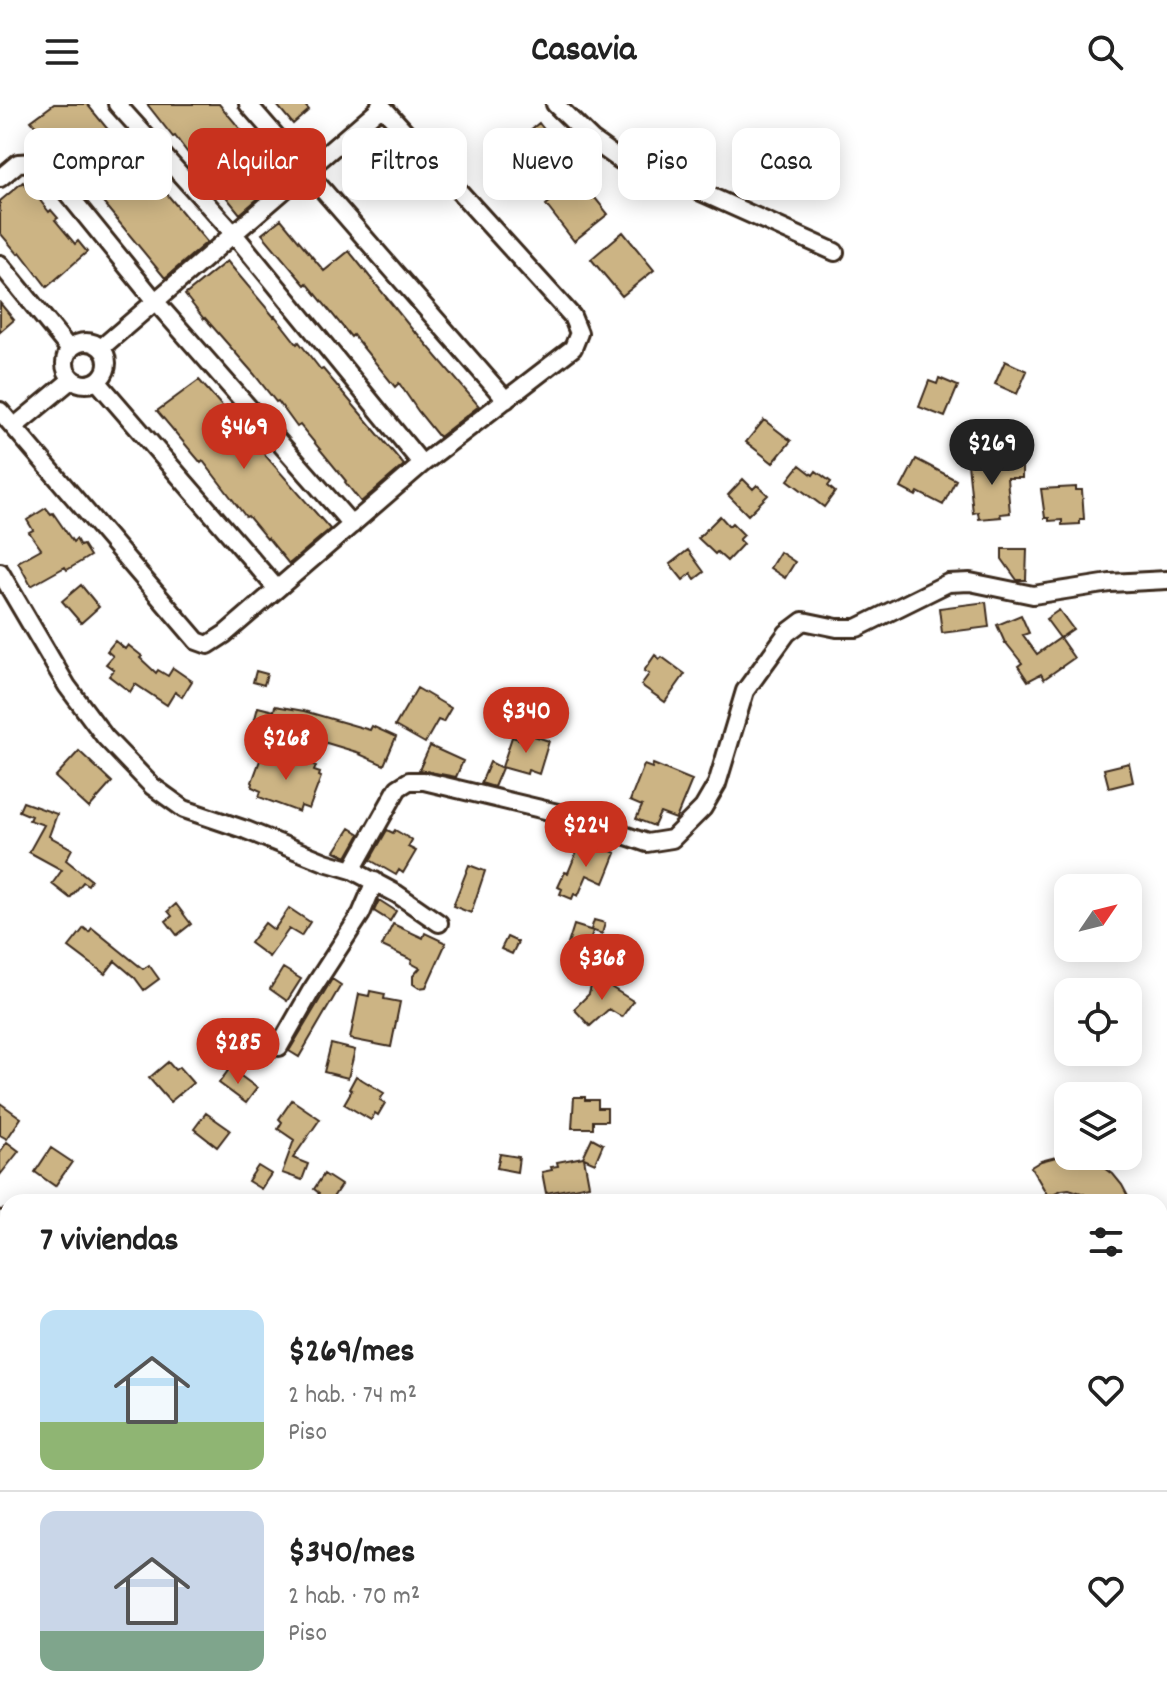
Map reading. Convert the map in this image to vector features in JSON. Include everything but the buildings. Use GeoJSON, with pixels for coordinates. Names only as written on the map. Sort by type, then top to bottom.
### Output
{"type":"FeatureCollection","features":[{"type":"Feature","properties":{"kind":"street"},"geometry":{"type":"LineString","coordinates":[[117,104],[234,234],[422,464]]}},
{"type":"Feature","properties":{"kind":"street"},"geometry":{"type":"LineString","coordinates":[[248,104],[269,128]]}},
{"type":"Feature","properties":{"kind":"street"},"geometry":{"type":"LineString","coordinates":[[555,104],[592,140],[620,160],[692,188],[835,252]]}},
{"type":"Feature","properties":{"kind":"street"},"geometry":{"type":"LineString","coordinates":[[0,411],[197,641],[208,645],[216,641],[422,464],[573,348],[579,333],[572,316],[381,105],[326,154]]}},
{"type":"Feature","properties":{"kind":"street"},"geometry":{"type":"LineString","coordinates":[[0,178],[18,163],[36,162],[51,173],[155,301],[352,525]]}},
{"type":"Feature","properties":{"kind":"street"},"geometry":{"type":"LineString","coordinates":[[326,193],[506,400]]}},
{"type":"Feature","properties":{"kind":"street"},"geometry":{"type":"LineString","coordinates":[[101,348],[273,200]]}},
{"type":"Feature","properties":{"kind":"street"},"geometry":{"type":"LineString","coordinates":[[0,264],[70,350]]}},
{"type":"Feature","properties":{"kind":"street"},"geometry":{"type":"LineString","coordinates":[[89,342],[101,348],[107,359],[102,377],[84,384],[72,379],[65,361],[70,350],[75,345],[89,342]]}},
{"type":"Feature","properties":{"kind":"street"},"geometry":{"type":"LineString","coordinates":[[14,427],[72,379]]}},
{"type":"Feature","properties":{"kind":"street"},"geometry":{"type":"LineString","coordinates":[[97,381],[277,589]]}},
{"type":"Feature","properties":{"kind":"street"},"geometry":{"type":"LineString","coordinates":[[0,572],[67,686],[105,737],[152,786],[184,809],[352,870],[375,881],[439,923]]}},
{"type":"Feature","properties":{"kind":"street"},"geometry":{"type":"LineString","coordinates":[[352,870],[398,788],[409,781],[424,781],[566,815],[647,843],[672,839],[703,808],[717,784],[745,691],[787,633],[803,621],[837,628],[857,628],[948,583],[970,582],[1033,595],[1110,583],[1167,580]]}},
{"type":"Feature","properties":{"kind":"street"},"geometry":{"type":"LineString","coordinates":[[279,1047],[316,981],[361,914],[375,881]]}}]}
